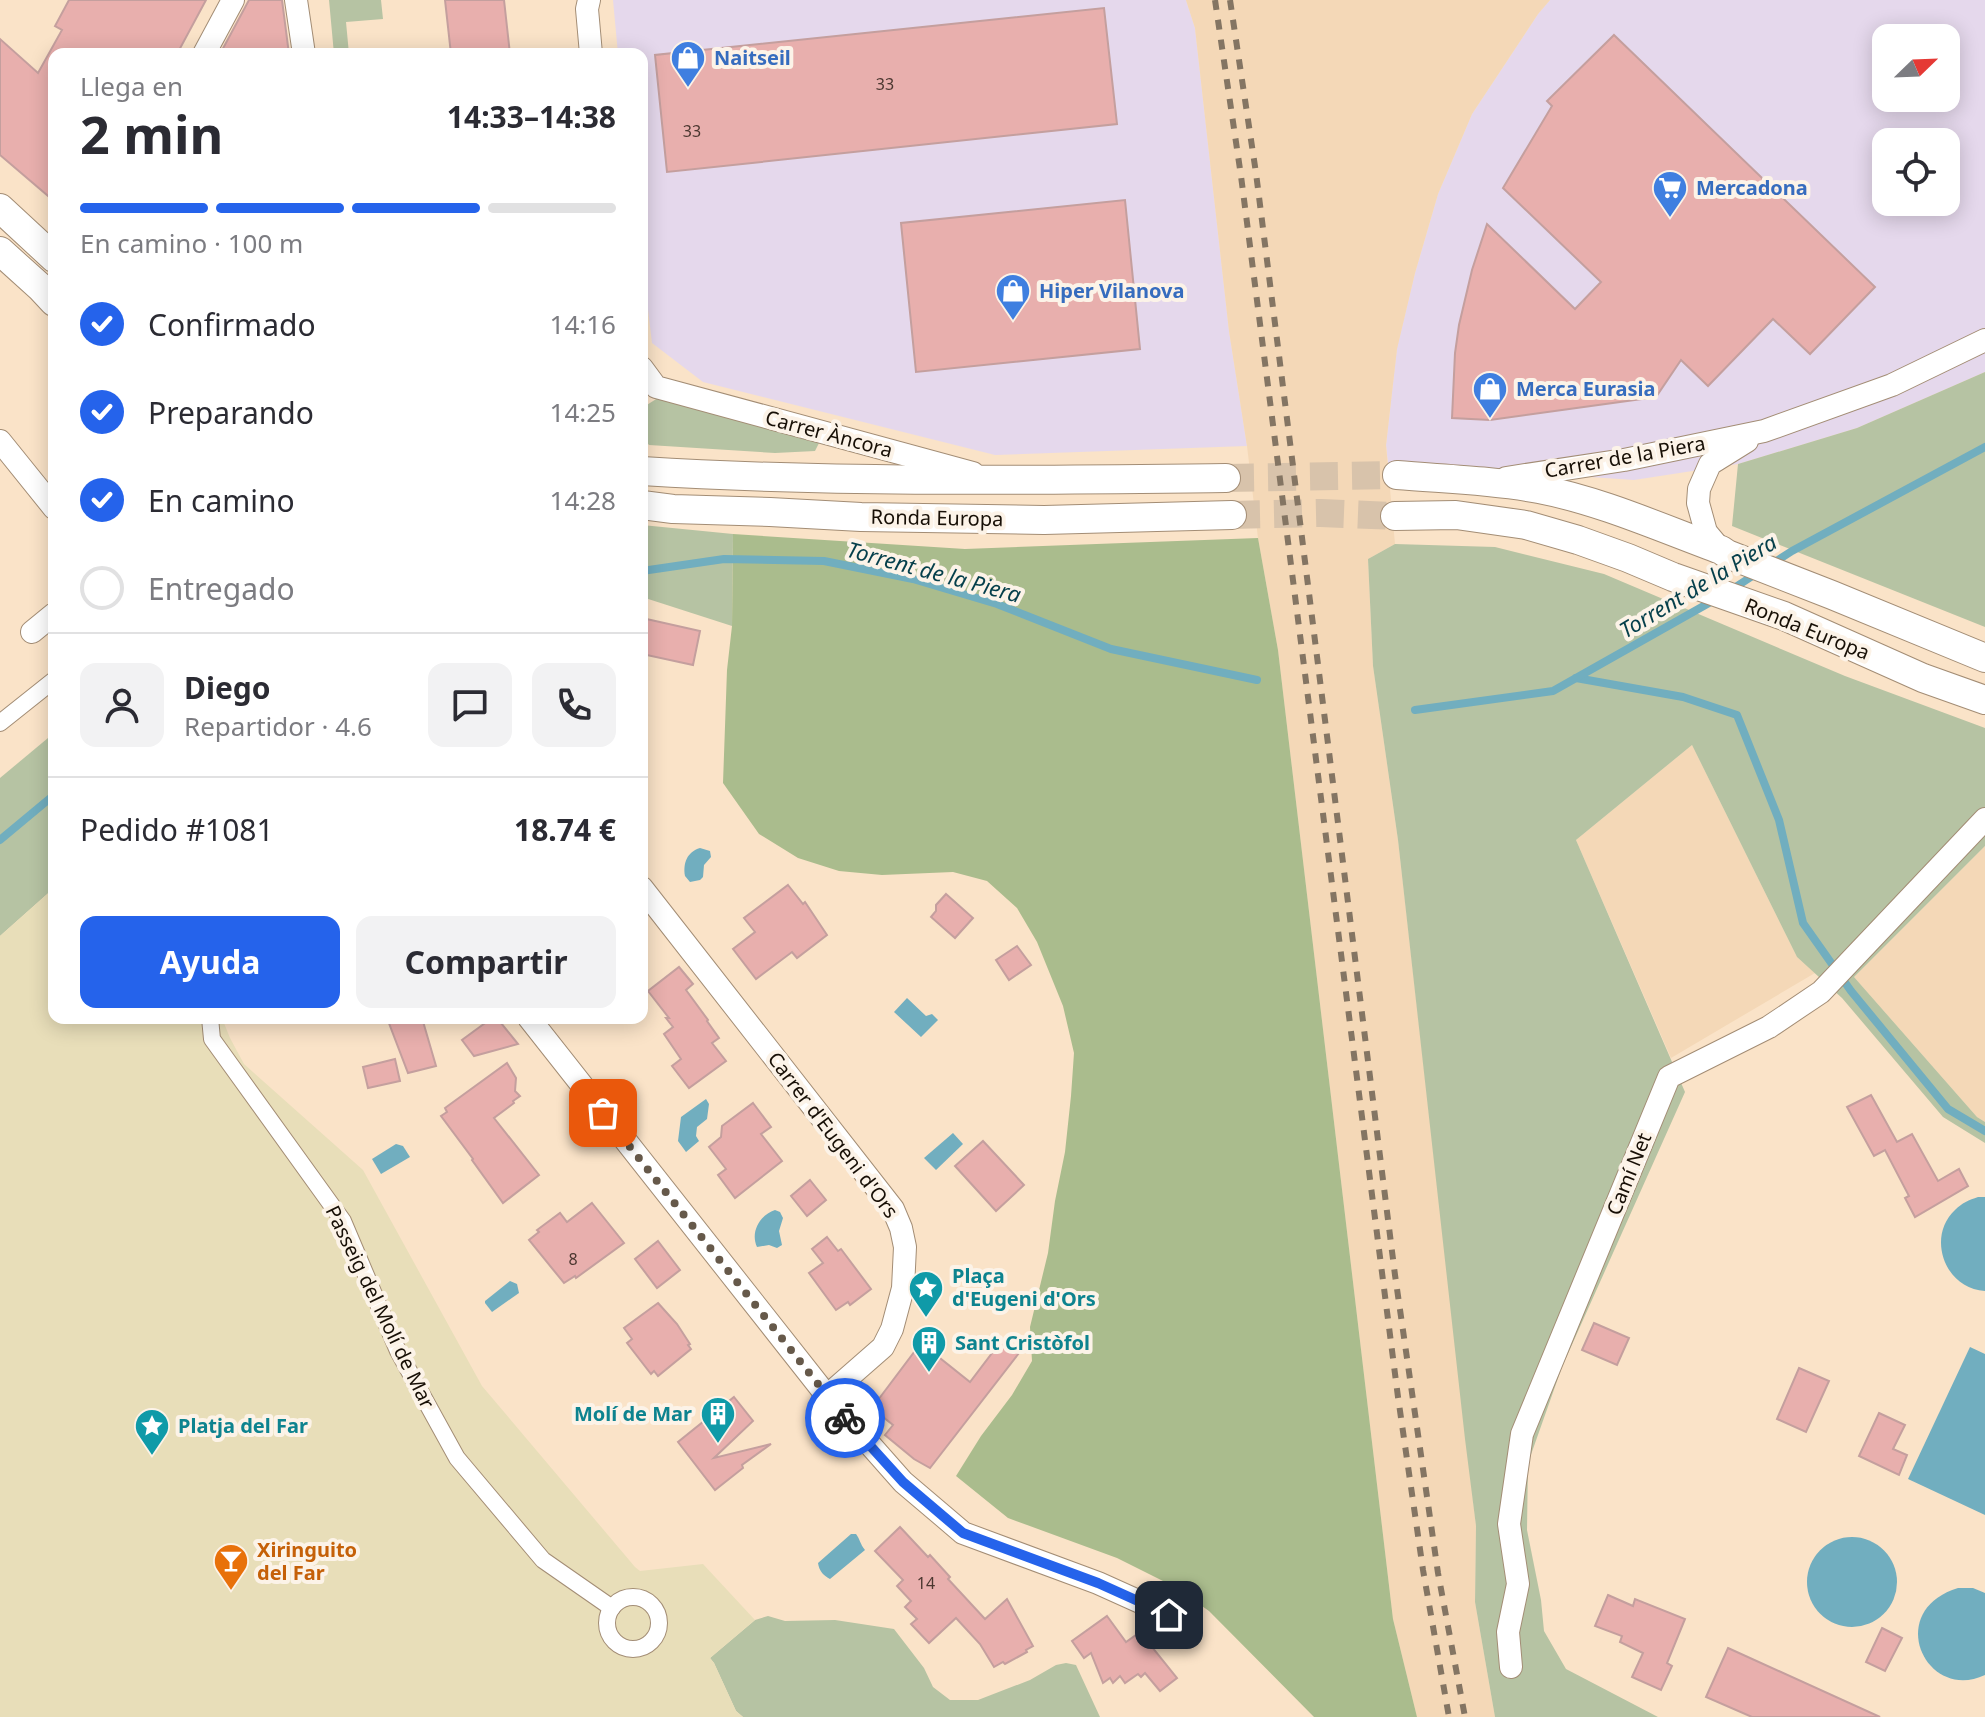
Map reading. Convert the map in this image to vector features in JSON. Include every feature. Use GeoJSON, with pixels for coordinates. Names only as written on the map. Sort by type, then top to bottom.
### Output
{"type":"FeatureCollection","features":[{"type":"Feature","properties":{"kind":"street"},"geometry":{"type":"LineString","coordinates":[[207,48],[233,0]]}},
{"type":"Feature","properties":{"kind":"street"},"geometry":{"type":"LineString","coordinates":[[296,0],[303,48]]}},
{"type":"Feature","properties":{"kind":"street"},"geometry":{"type":"LineString","coordinates":[[589,0],[590,48]]}},
{"type":"Feature","properties":{"kind":"street"},"geometry":{"type":"LineString","coordinates":[[0,208],[48,252]]}},
{"type":"Feature","properties":{"kind":"street"},"geometry":{"type":"LineString","coordinates":[[0,251],[48,296]]}},
{"type":"Feature","properties":{"kind":"street","name":"Carrer de la Piera"},"geometry":{"type":"LineString","coordinates":[[1485,482],[1624,460],[1764,431],[1892,385],[1985,340]]}},
{"type":"Feature","properties":{"kind":"street","name":"Carrer Àncora"},"geometry":{"type":"LineString","coordinates":[[649,391],[1002,481]]}},
{"type":"Feature","properties":{"kind":"street","name":"Carrer de la Piera"},"geometry":{"type":"LineString","coordinates":[[1724,552],[1706,532],[1698,503],[1699,489],[1710,464],[1764,431]]}},
{"type":"Feature","properties":{"kind":"street"},"geometry":{"type":"LineString","coordinates":[[0,441],[48,501]]}},
{"type":"Feature","properties":{"kind":"street","name":"Ronda Europa"},"geometry":{"type":"LineString","coordinates":[[648,471],[721,476],[1002,481],[1226,478]]}},
{"type":"Feature","properties":{"kind":"street","name":"Ronda Europa"},"geometry":{"type":"LineString","coordinates":[[1397,475],[1539,489],[1595,503],[1985,658]]}},
{"type":"Feature","properties":{"kind":"street","name":"Ronda Europa"},"geometry":{"type":"LineString","coordinates":[[648,506],[861,517],[1014,519],[1232,515]]}},
{"type":"Feature","properties":{"kind":"street","name":"Ronda Europa"},"geometry":{"type":"LineString","coordinates":[[1395,516],[1456,515],[1526,525],[1578,540],[1784,616],[1923,678],[1985,700]]}},
{"type":"Feature","properties":{"kind":"street"},"geometry":{"type":"LineString","coordinates":[[32,632],[48,619]]}},
{"type":"Feature","properties":{"kind":"street"},"geometry":{"type":"LineString","coordinates":[[0,723],[48,685]]}},
{"type":"Feature","properties":{"kind":"street","name":"Camí Net"},"geometry":{"type":"LineString","coordinates":[[1511,1667],[1508,1632],[1518,1584],[1509,1524],[1522,1434],[1669,1077],[1769,1027],[1821,992],[1985,819]]}},
{"type":"Feature","properties":{"kind":"street","name":"Carrer d'Eugeni d'Ors"},"geometry":{"type":"LineString","coordinates":[[648,896],[893,1209],[901,1228],[905,1247],[904,1280],[892,1329],[883,1347],[827,1396]]}},
{"type":"Feature","properties":{"kind":"street","name":"Passeig del Molí de Mar"},"geometry":{"type":"LineString","coordinates":[[211,1024],[212,1039],[343,1221],[398,1351],[457,1458],[543,1560],[612,1608]]}},
{"type":"Feature","properties":{"kind":"street"},"geometry":{"type":"LineString","coordinates":[[534,1024],[827,1396],[903,1482],[963,1533],[1098,1583],[1169,1615]]}},
{"type":"Feature","properties":{"kind":"shaded area"},"geometry":{"type":"Polygon","coordinates":[[[613,0],[1186,0],[1195,28],[1229,331],[1247,446],[995,455],[703,382],[652,343],[648,309],[648,48],[617,48],[613,0]]]}},
{"type":"Feature","properties":{"kind":"shaded area"},"geometry":{"type":"Polygon","coordinates":[[[1186,0],[1550,0],[1472,114],[1438,194],[1397,349],[1386,445],[1395,544],[1368,559],[1373,666],[1398,840],[1476,1526],[1475,1602],[1495,1717],[1417,1717],[1393,1619],[1278,650],[1258,538],[1229,331],[1195,28],[1186,0]]]}},
{"type":"Feature","properties":{"kind":"shaded area"},"geometry":{"type":"Polygon","coordinates":[[[1550,0],[1985,0],[1985,372],[1857,428],[1738,464],[1634,480],[1388,463],[1386,445],[1397,348],[1415,273],[1438,194],[1472,114],[1550,0]]]}},
{"type":"Feature","properties":{"kind":"shaded area"},"geometry":{"type":"Polygon","coordinates":[[[1692,745],[1797,957],[1815,973],[1671,1058],[1576,840],[1692,745]]]}},
{"type":"Feature","properties":{"kind":"shaded area"},"geometry":{"type":"Polygon","coordinates":[[[1985,846],[1985,1122],[1977,1117],[1854,977],[1985,846]]]}},
{"type":"Feature","properties":{"kind":"green space"},"geometry":{"type":"Polygon","coordinates":[[[329,0],[381,0],[383,19],[346,22],[348,48],[333,48],[329,0]]]}},
{"type":"Feature","properties":{"kind":"green space"},"geometry":{"type":"Polygon","coordinates":[[[1985,372],[1985,627],[1732,526],[1738,464],[1857,428],[1985,372]]]}},
{"type":"Feature","properties":{"kind":"green space"},"geometry":{"type":"Polygon","coordinates":[[[661,396],[820,441],[815,451],[775,453],[649,445],[648,404],[661,396]]]}},
{"type":"Feature","properties":{"kind":"green space"},"geometry":{"type":"Polygon","coordinates":[[[648,526],[733,534],[732,626],[648,599],[648,526]]]}},
{"type":"Feature","properties":{"kind":"green space"},"geometry":{"type":"Polygon","coordinates":[[[733,534],[965,549],[1258,538],[1278,650],[1393,1619],[1417,1717],[1314,1717],[1209,1611],[1175,1587],[1117,1558],[1008,1518],[956,1476],[1032,1361],[1030,1327],[1048,1253],[1071,1096],[1074,1053],[1063,1006],[1037,942],[1017,908],[987,881],[953,872],[882,875],[839,871],[798,858],[759,834],[723,783],[727,670],[732,626],[733,534]]]}},
{"type":"Feature","properties":{"kind":"green space"},"geometry":{"type":"Polygon","coordinates":[[[1395,544],[1495,547],[1604,574],[1845,676],[1985,728],[1985,846],[1854,977],[1977,1117],[1985,1122],[1985,1143],[1943,1117],[1842,998],[1797,957],[1692,745],[1576,840],[1685,1092],[1562,1367],[1528,1463],[1527,1530],[1544,1631],[1566,1669],[1658,1717],[1495,1717],[1475,1602],[1476,1526],[1398,840],[1373,666],[1368,559],[1395,544]]]}},
{"type":"Feature","properties":{"kind":"green space"},"geometry":{"type":"Polygon","coordinates":[[[48,738],[48,893],[0,936],[0,778],[48,738]]]}},
{"type":"Feature","properties":{"kind":"green space"},"geometry":{"type":"Polygon","coordinates":[[[768,1616],[785,1621],[835,1620],[894,1629],[924,1668],[933,1687],[950,1700],[978,1700],[1030,1680],[1056,1665],[1076,1665],[1100,1717],[743,1717],[736,1711],[710,1658],[755,1620],[768,1616]]]}},
{"type":"Feature","properties":{"kind":"sand"},"geometry":{"type":"Polygon","coordinates":[[[48,893],[48,1024],[224,1024],[244,1064],[363,1170],[482,1386],[635,1567],[640,1571],[703,1564],[755,1620],[710,1658],[736,1711],[743,1717],[0,1717],[0,936],[48,893]]]}},
{"type":"Feature","properties":{"kind":"water"},"geometry":{"type":"Polygon","coordinates":[[[700,848],[710,851],[711,857],[704,865],[703,877],[690,882],[685,876],[685,862],[692,852],[700,848]]]}},
{"type":"Feature","properties":{"kind":"water"},"geometry":{"type":"Polygon","coordinates":[[[907,998],[926,1016],[932,1014],[938,1020],[921,1037],[894,1012],[907,998]]]}},
{"type":"Feature","properties":{"kind":"water"},"geometry":{"type":"Polygon","coordinates":[[[706,1099],[709,1104],[707,1119],[697,1127],[699,1141],[686,1152],[678,1141],[681,1117],[706,1099]]]}},
{"type":"Feature","properties":{"kind":"water"},"geometry":{"type":"Polygon","coordinates":[[[953,1133],[963,1144],[936,1170],[924,1158],[953,1133]]]}},
{"type":"Feature","properties":{"kind":"water"},"geometry":{"type":"Polygon","coordinates":[[[396,1144],[403,1146],[410,1157],[381,1174],[372,1159],[396,1144]]]}},
{"type":"Feature","properties":{"kind":"water"},"geometry":{"type":"Polygon","coordinates":[[[1985,1197],[1985,1291],[1971,1288],[1950,1272],[1941,1247],[1946,1221],[1960,1205],[1985,1197]]]}},
{"type":"Feature","properties":{"kind":"water"},"geometry":{"type":"Polygon","coordinates":[[[775,1210],[783,1218],[779,1231],[782,1245],[777,1248],[769,1245],[757,1247],[755,1236],[758,1225],[775,1210]]]}},
{"type":"Feature","properties":{"kind":"water"},"geometry":{"type":"Polygon","coordinates":[[[510,1281],[517,1284],[519,1293],[492,1312],[485,1301],[510,1281]]]}},
{"type":"Feature","properties":{"kind":"water"},"geometry":{"type":"Polygon","coordinates":[[[1970,1347],[1985,1354],[1985,1515],[1908,1479],[1970,1347]]]}},
{"type":"Feature","properties":{"kind":"water"},"geometry":{"type":"Polygon","coordinates":[[[851,1534],[856,1534],[865,1550],[830,1579],[822,1573],[818,1563],[851,1534]]]}},
{"type":"Feature","properties":{"kind":"water"},"geometry":{"type":"Polygon","coordinates":[[[1852,1537],[1869,1540],[1884,1550],[1894,1565],[1897,1582],[1894,1599],[1884,1614],[1869,1624],[1852,1627],[1835,1624],[1820,1614],[1810,1599],[1807,1582],[1810,1565],[1820,1550],[1835,1540],[1852,1537]]]}},
{"type":"Feature","properties":{"kind":"water"},"geometry":{"type":"Polygon","coordinates":[[[1958,1588],[1973,1588],[1985,1593],[1985,1675],[1964,1680],[1945,1676],[1931,1666],[1921,1651],[1918,1633],[1922,1615],[1935,1599],[1958,1588]]]}},
{"type":"Feature","properties":{"kind":"building"},"geometry":{"type":"Polygon","coordinates":[[[69,0],[206,0],[180,48],[52,48],[62,30],[55,26],[69,0]]]}},
{"type":"Feature","properties":{"kind":"building"},"geometry":{"type":"Polygon","coordinates":[[[249,0],[282,0],[288,48],[223,48],[249,0]]]}},
{"type":"Feature","properties":{"kind":"building"},"geometry":{"type":"Polygon","coordinates":[[[445,0],[504,0],[509,48],[450,48],[445,0]]]}},
{"type":"Feature","properties":{"kind":"building"},"geometry":{"type":"Polygon","coordinates":[[[1104,8],[1117,124],[667,172],[655,55],[1104,8]]]}},
{"type":"Feature","properties":{"kind":"building","name":"Mercadona"},"geometry":{"type":"Polygon","coordinates":[[[1614,35],[1875,287],[1810,354],[1773,319],[1708,386],[1681,360],[1656,397],[1490,420],[1452,418],[1459,325],[1487,224],[1575,309],[1601,282],[1503,188],[1552,106],[1547,101],[1614,35]]]}},
{"type":"Feature","properties":{"kind":"building"},"geometry":{"type":"Polygon","coordinates":[[[0,39],[38,73],[48,55],[48,196],[0,155],[0,39]]]}},
{"type":"Feature","properties":{"kind":"building"},"geometry":{"type":"Polygon","coordinates":[[[1125,200],[1140,349],[916,372],[901,223],[1125,200]]]}},
{"type":"Feature","properties":{"kind":"building"},"geometry":{"type":"Polygon","coordinates":[[[648,619],[700,631],[693,665],[648,655],[648,619]]]}},
{"type":"Feature","properties":{"kind":"building"},"geometry":{"type":"Polygon","coordinates":[[[788,885],[803,904],[805,902],[827,935],[797,958],[792,952],[756,979],[733,949],[755,932],[744,918],[788,885]]]}},
{"type":"Feature","properties":{"kind":"building"},"geometry":{"type":"Polygon","coordinates":[[[946,894],[973,918],[955,938],[931,917],[946,894]]]}},
{"type":"Feature","properties":{"kind":"building"},"geometry":{"type":"Polygon","coordinates":[[[1017,946],[1031,965],[1009,980],[996,960],[1017,946]]]}},
{"type":"Feature","properties":{"kind":"building"},"geometry":{"type":"Polygon","coordinates":[[[679,967],[693,984],[686,990],[719,1038],[712,1043],[726,1061],[689,1088],[672,1066],[681,1059],[664,1034],[673,1027],[648,991],[679,967]]]}},
{"type":"Feature","properties":{"kind":"building"},"geometry":{"type":"Polygon","coordinates":[[[389,1024],[424,1024],[436,1066],[408,1073],[389,1024]]]}},
{"type":"Feature","properties":{"kind":"building"},"geometry":{"type":"Polygon","coordinates":[[[484,1024],[502,1024],[518,1044],[474,1056],[462,1040],[484,1024]]]}},
{"type":"Feature","properties":{"kind":"building"},"geometry":{"type":"Polygon","coordinates":[[[395,1059],[400,1081],[368,1088],[363,1067],[395,1059]]]}},
{"type":"Feature","properties":{"kind":"building"},"geometry":{"type":"Polygon","coordinates":[[[507,1063],[516,1078],[515,1091],[520,1096],[494,1118],[539,1175],[503,1203],[441,1116],[447,1112],[445,1108],[507,1063]]]}},
{"type":"Feature","properties":{"kind":"building"},"geometry":{"type":"Polygon","coordinates":[[[1871,1095],[1897,1142],[1912,1134],[1938,1181],[1959,1169],[1968,1186],[1915,1217],[1905,1198],[1909,1196],[1885,1150],[1874,1156],[1847,1107],[1871,1095]]]}},
{"type":"Feature","properties":{"kind":"building"},"geometry":{"type":"Polygon","coordinates":[[[753,1103],[771,1127],[761,1134],[782,1161],[735,1198],[718,1175],[726,1169],[709,1147],[721,1137],[722,1126],[753,1103]]]}},
{"type":"Feature","properties":{"kind":"building"},"geometry":{"type":"Polygon","coordinates":[[[983,1141],[1024,1185],[996,1211],[955,1166],[983,1141]]]}},
{"type":"Feature","properties":{"kind":"building"},"geometry":{"type":"Polygon","coordinates":[[[810,1180],[826,1200],[807,1216],[791,1196],[810,1180]]]}},
{"type":"Feature","properties":{"kind":"building"},"geometry":{"type":"Polygon","coordinates":[[[592,1203],[624,1243],[576,1278],[564,1283],[529,1240],[560,1213],[567,1222],[592,1203]]]}},
{"type":"Feature","properties":{"kind":"building"},"geometry":{"type":"Polygon","coordinates":[[[827,1237],[838,1251],[841,1249],[871,1289],[850,1305],[848,1302],[836,1310],[809,1273],[823,1263],[812,1249],[827,1237]]]}},
{"type":"Feature","properties":{"kind":"building"},"geometry":{"type":"Polygon","coordinates":[[[658,1241],[680,1270],[657,1288],[635,1259],[658,1241]]]}},
{"type":"Feature","properties":{"kind":"building"},"geometry":{"type":"Polygon","coordinates":[[[658,1303],[677,1324],[691,1349],[658,1376],[654,1371],[651,1374],[627,1343],[632,1339],[624,1328],[658,1303]]]}},
{"type":"Feature","properties":{"kind":"building"},"geometry":{"type":"Polygon","coordinates":[[[1594,1323],[1629,1338],[1617,1365],[1582,1350],[1594,1323]]]}},
{"type":"Feature","properties":{"kind":"building","name":"Sant Cristòfol"},"geometry":{"type":"Polygon","coordinates":[[[1002,1340],[1019,1353],[930,1468],[885,1435],[893,1425],[872,1408],[921,1343],[970,1382],[1002,1340]]]}},
{"type":"Feature","properties":{"kind":"building"},"geometry":{"type":"Polygon","coordinates":[[[1799,1368],[1829,1381],[1806,1432],[1777,1419],[1799,1368]]]}},
{"type":"Feature","properties":{"kind":"building","name":"Molí de Mar"},"geometry":{"type":"Polygon","coordinates":[[[734,1397],[753,1421],[714,1458],[771,1444],[715,1490],[678,1442],[734,1397]]]}},
{"type":"Feature","properties":{"kind":"building"},"geometry":{"type":"Polygon","coordinates":[[[1879,1413],[1905,1425],[1893,1449],[1907,1455],[1899,1475],[1859,1456],[1879,1413]]]}},
{"type":"Feature","properties":{"kind":"building"},"geometry":{"type":"Polygon","coordinates":[[[900,1527],[928,1557],[930,1555],[985,1619],[1007,1599],[1033,1646],[1005,1664],[1003,1662],[994,1667],[980,1644],[956,1618],[929,1643],[911,1624],[917,1619],[905,1607],[911,1601],[897,1586],[903,1580],[875,1551],[900,1527]]]}},
{"type":"Feature","properties":{"kind":"building"},"geometry":{"type":"Polygon","coordinates":[[[1608,1595],[1633,1606],[1635,1599],[1685,1619],[1667,1663],[1672,1666],[1661,1690],[1632,1677],[1643,1653],[1620,1642],[1622,1636],[1595,1626],[1608,1595]]]}},
{"type":"Feature","properties":{"kind":"building"},"geometry":{"type":"Polygon","coordinates":[[[1107,1616],[1126,1642],[1140,1632],[1177,1678],[1160,1691],[1145,1673],[1125,1683],[1120,1676],[1113,1683],[1110,1678],[1103,1683],[1091,1653],[1084,1658],[1072,1641],[1107,1616]]]}},
{"type":"Feature","properties":{"kind":"building"},"geometry":{"type":"Polygon","coordinates":[[[1882,1628],[1902,1638],[1885,1671],[1866,1662],[1882,1628]]]}},
{"type":"Feature","properties":{"kind":"building"},"geometry":{"type":"Polygon","coordinates":[[[1728,1648],[1880,1717],[1752,1717],[1706,1697],[1728,1648]]]}},
{"type":"Feature","properties":{"kind":"waterway","name":"Torrent de la Piera"},"geometry":{"type":"LineString","coordinates":[[1772,564],[1985,447]]}},
{"type":"Feature","properties":{"kind":"waterway","name":"Torrent de la Piera"},"geometry":{"type":"LineString","coordinates":[[648,570],[724,559],[824,561],[913,579],[997,604],[1111,649],[1257,680]]}},
{"type":"Feature","properties":{"kind":"waterway","name":"Torrent de la Piera"},"geometry":{"type":"LineString","coordinates":[[1731,590],[1757,573]]}},
{"type":"Feature","properties":{"kind":"waterway","name":"Torrent de la Piera"},"geometry":{"type":"LineString","coordinates":[[1415,710],[1553,691],[1716,599]]}},
{"type":"Feature","properties":{"kind":"waterway"},"geometry":{"type":"LineString","coordinates":[[1576,678],[1683,697],[1737,715],[1779,820],[1803,923],[1851,991],[1948,1109],[1985,1131]]}},
{"type":"Feature","properties":{"kind":"waterway","name":"Torrent de la Piera"},"geometry":{"type":"LineString","coordinates":[[0,840],[48,800]]}},
{"type":"Feature","properties":{"kind":"tunnel"},"geometry":{"type":"LineString","coordinates":[[1226,478],[1397,475]]}},
{"type":"Feature","properties":{"kind":"tunnel"},"geometry":{"type":"LineString","coordinates":[[1232,515],[1321,513],[1395,516]]}},
{"type":"Feature","properties":{"kind":"railway"},"geometry":{"type":"LineString","coordinates":[[1215,0],[1241,176],[1398,1397],[1423,1570],[1449,1717]]}},
{"type":"Feature","properties":{"kind":"railway"},"geometry":{"type":"LineString","coordinates":[[1230,0],[1256,173],[1395,1275],[1438,1573],[1465,1717]]}},
{"type":"Feature","properties":{"kind":"way so far"},"geometry":{"type":"LineString","coordinates":[[603,1113],[845,1418]]}},
{"type":"Feature","properties":{"kind":"place","name":"Naitseil"},"geometry":{"type":"Point","coordinates":[688,89]}},
{"type":"Feature","properties":{"kind":"place","name":"Mercadona"},"geometry":{"type":"Point","coordinates":[1670,219]}},
{"type":"Feature","properties":{"kind":"place","name":"Hiper Vilanova"},"geometry":{"type":"Point","coordinates":[1013,322]}},
{"type":"Feature","properties":{"kind":"place","name":"Merca Eurasia"},"geometry":{"type":"Point","coordinates":[1490,420]}},
{"type":"Feature","properties":{"kind":"place","name":"Plaça d'Eugeni d'Ors"},"geometry":{"type":"Point","coordinates":[926,1319]}},
{"type":"Feature","properties":{"kind":"place","name":"Sant Cristòfol"},"geometry":{"type":"Point","coordinates":[929,1374]}},
{"type":"Feature","properties":{"kind":"place","name":"Molí de Mar"},"geometry":{"type":"Point","coordinates":[718,1445]}},
{"type":"Feature","properties":{"kind":"place","name":"Platja del Far"},"geometry":{"type":"Point","coordinates":[152,1457]}},
{"type":"Feature","properties":{"kind":"place","name":"Xiringuito del Far"},"geometry":{"type":"Point","coordinates":[231,1592]}},
{"type":"Feature","properties":{"kind":"route"},"geometry":{"type":"LineString","coordinates":[[845,1418],[903,1482],[963,1533],[1098,1583],[1169,1615]]}}]}
